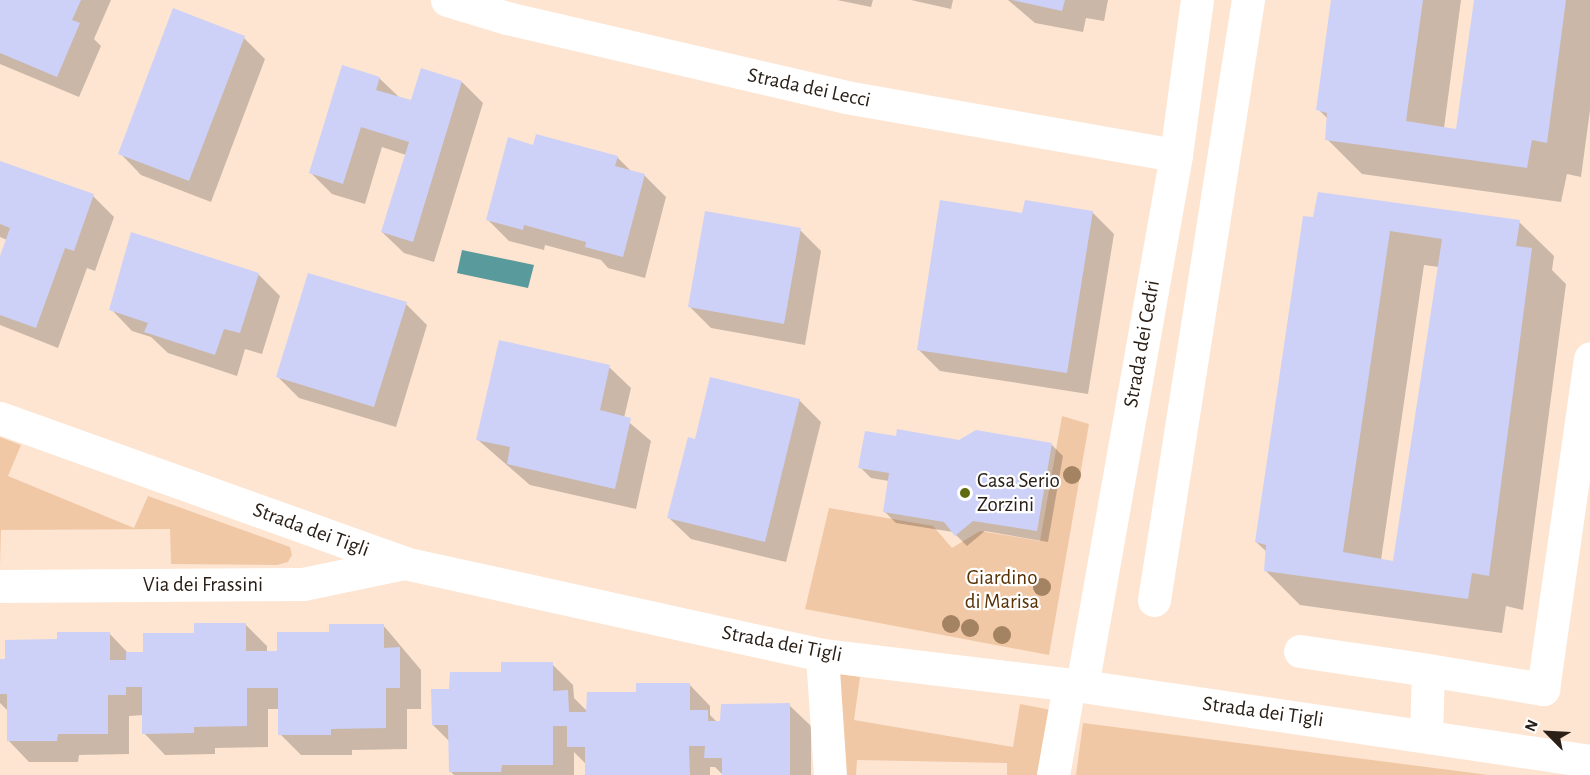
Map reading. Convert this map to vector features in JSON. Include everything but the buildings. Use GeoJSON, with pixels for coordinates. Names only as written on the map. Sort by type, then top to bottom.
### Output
{"type":"FeatureCollection","features":[{"type":"Feature","properties":{"kind":"street","name":"Strada dei Lecci"},"geometry":{"type":"LineString","coordinates":[[447,0],[507,18],[846,98],[1177,141],[1224,138]]}},
{"type":"Feature","properties":{"kind":"street","name":"Strada dei Cedri"},"geometry":{"type":"LineString","coordinates":[[1053,775],[1076,686],[1177,141],[1197,0]]}},
{"type":"Feature","properties":{"kind":"street"},"geometry":{"type":"LineString","coordinates":[[1154,600],[1224,138],[1248,0]]}},
{"type":"Feature","properties":{"kind":"street"},"geometry":{"type":"LineString","coordinates":[[1300,651],[1543,689],[1590,358]]}},
{"type":"Feature","properties":{"kind":"street","name":"Strada dei Tigli"},"geometry":{"type":"LineString","coordinates":[[0,418],[404,563],[822,655],[1076,686],[1426,735],[1590,761]]}},
{"type":"Feature","properties":{"kind":"street","name":"Via dei Frassini"},"geometry":{"type":"LineString","coordinates":[[0,586],[303,584],[404,563]]}},
{"type":"Feature","properties":{"kind":"street"},"geometry":{"type":"LineString","coordinates":[[822,655],[830,775]]}},
{"type":"Feature","properties":{"kind":"street"},"geometry":{"type":"LineString","coordinates":[[1426,735],[1428,670]]}},
{"type":"Feature","properties":{"kind":"green space","name":"Giardino di Marisa"},"geometry":{"type":"Polygon","coordinates":[[[1062,416],[1089,424],[1049,655],[805,609],[829,508],[933,526],[952,548],[980,531],[1040,541],[1062,416]]]}},
{"type":"Feature","properties":{"kind":"green space"},"geometry":{"type":"Polygon","coordinates":[[[0,437],[21,445],[8,476],[134,528],[148,496],[290,547],[292,555],[288,562],[277,565],[171,564],[170,529],[1,530],[0,566],[0,437]]]}},
{"type":"Feature","properties":{"kind":"green space"},"geometry":{"type":"Polygon","coordinates":[[[834,673],[860,677],[854,720],[1013,747],[1020,704],[1051,710],[1045,775],[1007,775],[1007,763],[857,760],[856,775],[839,775],[834,673]]]}},
{"type":"Feature","properties":{"kind":"green space"},"geometry":{"type":"Polygon","coordinates":[[[1083,723],[1489,775],[1076,775],[1083,723]]]}},
{"type":"Feature","properties":{"kind":"water"},"geometry":{"type":"Polygon","coordinates":[[[462,250],[534,265],[528,288],[457,273],[462,250]]]}},
{"type":"Feature","properties":{"kind":"place","name":"Casa Serio Zorzini"},"geometry":{"type":"Point","coordinates":[965,493]}}]}
